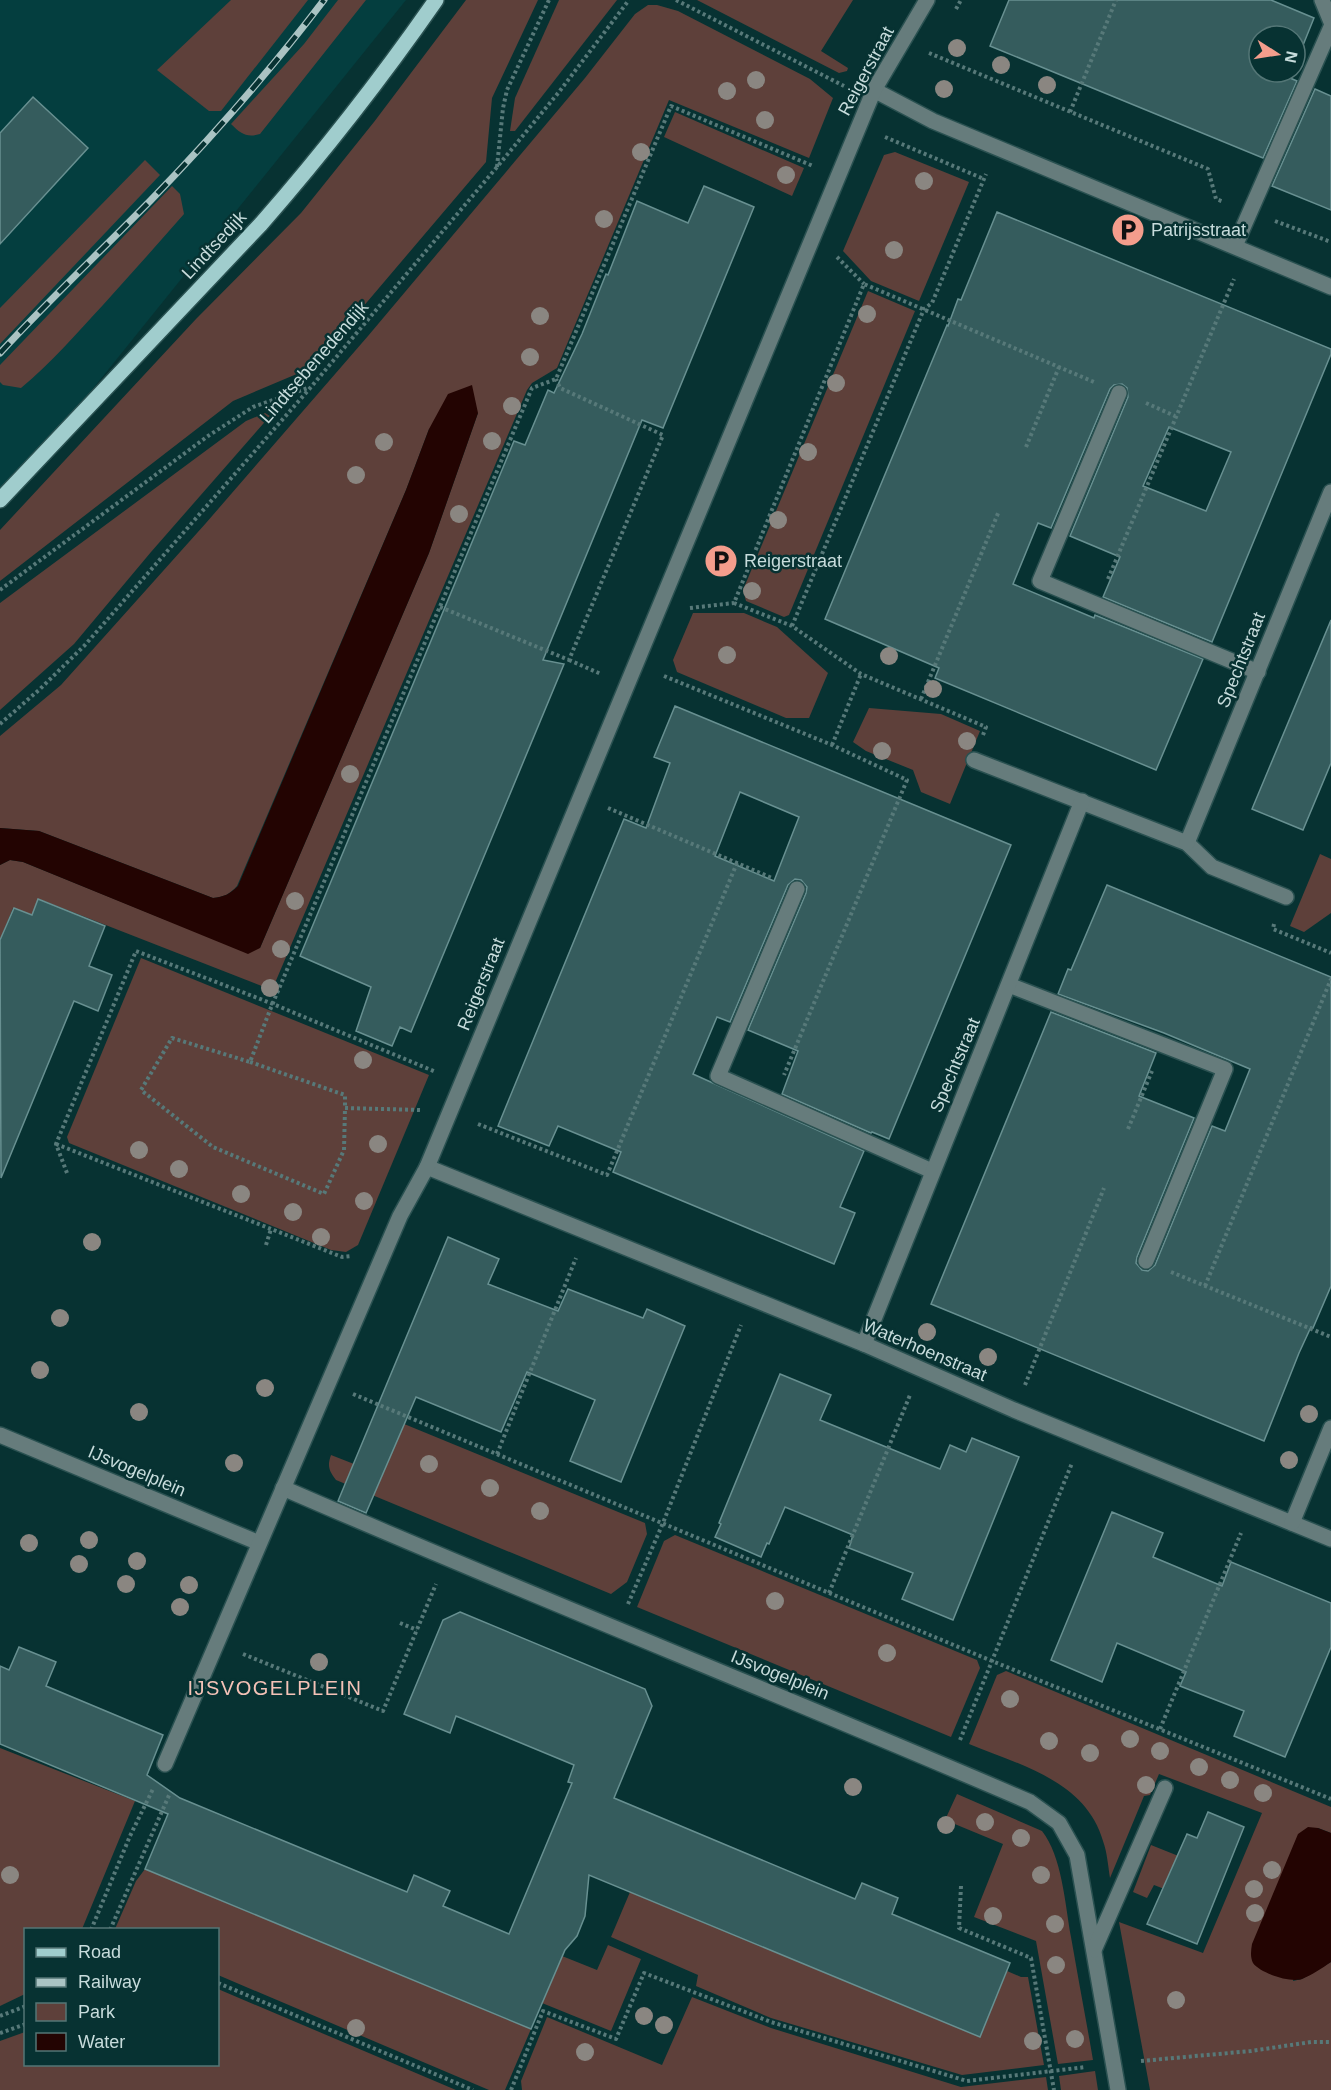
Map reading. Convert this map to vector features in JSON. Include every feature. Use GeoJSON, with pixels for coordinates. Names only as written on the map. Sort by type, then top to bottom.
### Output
{"type":"FeatureCollection","features":[{"type":"Feature","properties":{"kind":"main road","name":"Lindtsedijk"},"geometry":{"type":"LineString","coordinates":[[0,500],[281,201],[337,135],[436,0]]}},
{"type":"Feature","properties":{"kind":"street","name":"Reigerstraat"},"geometry":{"type":"LineString","coordinates":[[283,1488],[400,1215],[427,1167],[838,173],[874,90],[927,0]]}},
{"type":"Feature","properties":{"kind":"street"},"geometry":{"type":"LineString","coordinates":[[1322,0],[1331,22]]}},
{"type":"Feature","properties":{"kind":"street"},"geometry":{"type":"LineString","coordinates":[[1240,248],[1250,213],[1331,27]]}},
{"type":"Feature","properties":{"kind":"street"},"geometry":{"type":"LineString","coordinates":[[874,90],[933,121],[1331,286]]}},
{"type":"Feature","properties":{"kind":"street"},"geometry":{"type":"LineString","coordinates":[[1119,393],[1040,581],[1258,672]]}},
{"type":"Feature","properties":{"kind":"street","name":"Spechtstraat"},"geometry":{"type":"LineString","coordinates":[[1187,843],[1331,492]]}},
{"type":"Feature","properties":{"kind":"street"},"geometry":{"type":"LineString","coordinates":[[974,760],[1187,843],[1212,867],[1286,897]]}},
{"type":"Feature","properties":{"kind":"street","name":"Spechtstraat"},"geometry":{"type":"LineString","coordinates":[[864,1344],[1082,801]]}},
{"type":"Feature","properties":{"kind":"street"},"geometry":{"type":"LineString","coordinates":[[797,889],[718,1076],[932,1171]]}},
{"type":"Feature","properties":{"kind":"street"},"geometry":{"type":"LineString","coordinates":[[1009,985],[1224,1069],[1146,1261]]}},
{"type":"Feature","properties":{"kind":"street","name":"Waterhoenstraat"},"geometry":{"type":"LineString","coordinates":[[427,1167],[864,1344],[1014,1410],[1331,1539]]}},
{"type":"Feature","properties":{"kind":"street"},"geometry":{"type":"LineString","coordinates":[[1292,1522],[1331,1428]]}},
{"type":"Feature","properties":{"kind":"street","name":"IJsvogelplein"},"geometry":{"type":"LineString","coordinates":[[0,1435],[259,1543]]}},
{"type":"Feature","properties":{"kind":"street"},"geometry":{"type":"LineString","coordinates":[[165,1764],[283,1488]]}},
{"type":"Feature","properties":{"kind":"street","name":"IJsvogelplein"},"geometry":{"type":"LineString","coordinates":[[283,1488],[616,1630],[1030,1802],[1059,1823],[1077,1855],[1118,2090]]}},
{"type":"Feature","properties":{"kind":"street"},"geometry":{"type":"LineString","coordinates":[[1094,1950],[1165,1788]]}},
{"type":"Feature","properties":{"kind":"path"},"geometry":{"type":"LineString","coordinates":[[497,168],[507,90],[549,0]]}},
{"type":"Feature","properties":{"kind":"path","name":"Lindtsebenedendijk"},"geometry":{"type":"LineString","coordinates":[[0,724],[86,645],[311,387],[497,168],[629,0]]}},
{"type":"Feature","properties":{"kind":"path"},"geometry":{"type":"LineString","coordinates":[[676,0],[851,90],[874,90]]}},
{"type":"Feature","properties":{"kind":"path"},"geometry":{"type":"LineString","coordinates":[[951,18],[962,0]]}},
{"type":"Feature","properties":{"kind":"path"},"geometry":{"type":"LineString","coordinates":[[1070,112],[1116,0]]}},
{"type":"Feature","properties":{"kind":"path"},"geometry":{"type":"LineString","coordinates":[[934,44],[929,53],[1208,169],[1216,199],[1250,213],[1307,231],[1331,242]]}},
{"type":"Feature","properties":{"kind":"path"},"geometry":{"type":"LineString","coordinates":[[250,1062],[532,388],[556,379],[671,106],[810,165],[838,173]]}},
{"type":"Feature","properties":{"kind":"path"},"geometry":{"type":"LineString","coordinates":[[880,146],[884,136],[984,179]]}},
{"type":"Feature","properties":{"kind":"path"},"geometry":{"type":"LineString","coordinates":[[792,626],[924,309],[932,303],[996,148]]}},
{"type":"Feature","properties":{"kind":"path"},"geometry":{"type":"LineString","coordinates":[[1097,605],[1175,416],[1240,248]]}},
{"type":"Feature","properties":{"kind":"path"},"geometry":{"type":"LineString","coordinates":[[835,254],[864,284],[1175,416]]}},
{"type":"Feature","properties":{"kind":"path"},"geometry":{"type":"LineString","coordinates":[[864,284],[734,603],[792,626],[861,674],[986,727],[974,760]]}},
{"type":"Feature","properties":{"kind":"path"},"geometry":{"type":"LineString","coordinates":[[1026,447],[1059,367]]}},
{"type":"Feature","properties":{"kind":"path"},"geometry":{"type":"LineString","coordinates":[[556,379],[560,388],[663,435],[569,660]]}},
{"type":"Feature","properties":{"kind":"path"},"geometry":{"type":"LineString","coordinates":[[0,590],[208,436],[253,407],[311,387]]}},
{"type":"Feature","properties":{"kind":"path"},"geometry":{"type":"LineString","coordinates":[[921,699],[999,511]]}},
{"type":"Feature","properties":{"kind":"path"},"geometry":{"type":"LineString","coordinates":[[440,607],[601,673],[597,683]]}},
{"type":"Feature","properties":{"kind":"path"},"geometry":{"type":"LineString","coordinates":[[832,745],[861,674]]}},
{"type":"Feature","properties":{"kind":"path"},"geometry":{"type":"LineString","coordinates":[[664,676],[832,745],[907,780],[773,1101]]}},
{"type":"Feature","properties":{"kind":"path"},"geometry":{"type":"LineString","coordinates":[[580,795],[797,889]]}},
{"type":"Feature","properties":{"kind":"path"},"geometry":{"type":"LineString","coordinates":[[478,1124],[607,1175],[737,863]]}},
{"type":"Feature","properties":{"kind":"path"},"geometry":{"type":"LineString","coordinates":[[1286,897],[1273,929],[1331,953]]}},
{"type":"Feature","properties":{"kind":"path"},"geometry":{"type":"LineString","coordinates":[[67,1173],[56,1144],[136,951],[273,1004],[436,1072],[432,1082]]}},
{"type":"Feature","properties":{"kind":"path"},"geometry":{"type":"LineString","coordinates":[[1205,1287],[1331,979]]}},
{"type":"Feature","properties":{"kind":"path"},"geometry":{"type":"LineString","coordinates":[[172,1038],[345,1095],[345,1108],[344,1150],[324,1194],[213,1148],[141,1090],[172,1038]]}},
{"type":"Feature","properties":{"kind":"path"},"geometry":{"type":"LineString","coordinates":[[1128,1129],[1163,1045]]}},
{"type":"Feature","properties":{"kind":"path"},"geometry":{"type":"LineString","coordinates":[[416,1121],[424,1101]]}},
{"type":"Feature","properties":{"kind":"path"},"geometry":{"type":"LineString","coordinates":[[345,1108],[421,1110]]}},
{"type":"Feature","properties":{"kind":"path"},"geometry":{"type":"LineString","coordinates":[[56,1144],[342,1257],[356,1255]]}},
{"type":"Feature","properties":{"kind":"path"},"geometry":{"type":"LineString","coordinates":[[1014,1410],[1104,1188]]}},
{"type":"Feature","properties":{"kind":"path"},"geometry":{"type":"LineString","coordinates":[[266,1245],[272,1229]]}},
{"type":"Feature","properties":{"kind":"path"},"geometry":{"type":"LineString","coordinates":[[497,1454],[587,1231]]}},
{"type":"Feature","properties":{"kind":"path"},"geometry":{"type":"LineString","coordinates":[[1146,1261],[1331,1337]]}},
{"type":"Feature","properties":{"kind":"path"},"geometry":{"type":"LineString","coordinates":[[616,1630],[663,1523],[752,1299]]}},
{"type":"Feature","properties":{"kind":"path"},"geometry":{"type":"LineString","coordinates":[[829,1593],[920,1369]]}},
{"type":"Feature","properties":{"kind":"path"},"geometry":{"type":"LineString","coordinates":[[327,1383],[992,1661],[1330,1798],[1331,1791]]}},
{"type":"Feature","properties":{"kind":"path"},"geometry":{"type":"LineString","coordinates":[[949,1767],[1082,1437]]}},
{"type":"Feature","properties":{"kind":"path"},"geometry":{"type":"LineString","coordinates":[[1160,1729],[1251,1507]]}},
{"type":"Feature","properties":{"kind":"path"},"geometry":{"type":"LineString","coordinates":[[217,1643],[383,1711],[447,1558]]}},
{"type":"Feature","properties":{"kind":"path"},"geometry":{"type":"LineString","coordinates":[[400,1623],[417,1630]]}},
{"type":"Feature","properties":{"kind":"path"},"geometry":{"type":"LineString","coordinates":[[91,1928],[130,1836],[165,1764]]}},
{"type":"Feature","properties":{"kind":"path"},"geometry":{"type":"LineString","coordinates":[[961,1886],[959,1928],[1031,1958],[1054,2090]]}},
{"type":"Feature","properties":{"kind":"path"},"geometry":{"type":"LineString","coordinates":[[511,2090],[543,2011],[616,2039],[644,1973],[771,2022],[967,2081],[1311,2042],[1331,2042]]}},
{"type":"Feature","properties":{"kind":"path"},"geometry":{"type":"LineString","coordinates":[[219,1983],[473,2090]]}},
{"type":"Feature","properties":{"kind":"path"},"geometry":{"type":"LineString","coordinates":[[0,2016],[24,2007]]}},
{"type":"Feature","properties":{"kind":"path"},"geometry":{"type":"LineString","coordinates":[[0,2033],[24,2025]]}},
{"type":"Feature","properties":{"kind":"shaded area"},"geometry":{"type":"Polygon","coordinates":[[[0,0],[406,0],[0,504],[0,0]]]}},
{"type":"Feature","properties":{"kind":"green space"},"geometry":{"type":"Polygon","coordinates":[[[231,0],[308,0],[221,111],[209,111],[157,70],[231,0]]]}},
{"type":"Feature","properties":{"kind":"green space"},"geometry":{"type":"Polygon","coordinates":[[[338,0],[366,0],[260,134],[248,135],[238,130],[231,124],[304,44],[338,0]]]}},
{"type":"Feature","properties":{"kind":"green space"},"geometry":{"type":"Polygon","coordinates":[[[466,0],[538,0],[492,98],[486,162],[311,368],[233,401],[0,581],[0,530],[196,319],[301,213],[374,122],[466,0]]]}},
{"type":"Feature","properties":{"kind":"green space"},"geometry":{"type":"Polygon","coordinates":[[[559,0],[617,0],[515,131],[510,131],[515,98],[559,0]]]}},
{"type":"Feature","properties":{"kind":"green space"},"geometry":{"type":"Polygon","coordinates":[[[697,0],[853,0],[821,51],[848,68],[847,71],[839,73],[697,0]]]}},
{"type":"Feature","properties":{"kind":"green space"},"geometry":{"type":"Polygon","coordinates":[[[648,5],[678,11],[810,79],[833,98],[809,158],[669,100],[557,368],[532,383],[527,390],[272,990],[39,899],[32,915],[13,908],[0,940],[0,865],[10,860],[23,862],[166,920],[260,948],[429,553],[478,413],[429,429],[406,490],[237,886],[229,893],[213,898],[39,831],[0,828],[0,736],[61,685],[206,523],[368,336],[585,78],[635,14],[648,5]]]}},
{"type":"Feature","properties":{"kind":"green space"},"geometry":{"type":"Polygon","coordinates":[[[675,112],[804,168],[792,196],[664,137],[675,112]]]}},
{"type":"Feature","properties":{"kind":"green space"},"geometry":{"type":"Polygon","coordinates":[[[895,152],[969,182],[919,301],[871,281],[843,251],[884,155],[895,152]]]}},
{"type":"Feature","properties":{"kind":"green space"},"geometry":{"type":"Polygon","coordinates":[[[145,160],[160,175],[0,344],[0,308],[145,160]]]}},
{"type":"Feature","properties":{"kind":"green space"},"geometry":{"type":"Polygon","coordinates":[[[172,186],[180,194],[184,214],[64,348],[43,368],[21,388],[3,385],[0,382],[0,365],[172,186]]]}},
{"type":"Feature","properties":{"kind":"green space"},"geometry":{"type":"Polygon","coordinates":[[[868,291],[915,311],[789,615],[784,617],[746,601],[743,590],[868,291]]]}},
{"type":"Feature","properties":{"kind":"green space"},"geometry":{"type":"Polygon","coordinates":[[[265,413],[270,416],[74,644],[0,710],[0,603],[246,421],[265,413]]]}},
{"type":"Feature","properties":{"kind":"green space"},"geometry":{"type":"Polygon","coordinates":[[[693,613],[744,613],[777,627],[828,673],[809,718],[786,718],[677,672],[673,660],[693,613]]]}},
{"type":"Feature","properties":{"kind":"green space"},"geometry":{"type":"Polygon","coordinates":[[[869,708],[941,714],[980,731],[950,804],[921,792],[913,770],[866,751],[853,742],[869,708]]]}},
{"type":"Feature","properties":{"kind":"green space"},"geometry":{"type":"Polygon","coordinates":[[[1320,854],[1331,859],[1331,913],[1304,932],[1290,926],[1320,854]]]}},
{"type":"Feature","properties":{"kind":"green space"},"geometry":{"type":"Polygon","coordinates":[[[141,958],[429,1075],[358,1245],[346,1252],[331,1250],[69,1143],[67,1137],[141,958]]]}},
{"type":"Feature","properties":{"kind":"green space"},"geometry":{"type":"Polygon","coordinates":[[[375,1412],[645,1523],[647,1534],[627,1582],[611,1594],[336,1480],[329,1468],[331,1455],[354,1464],[375,1412]]]}},
{"type":"Feature","properties":{"kind":"green space"},"geometry":{"type":"Polygon","coordinates":[[[675,1535],[977,1660],[980,1668],[951,1737],[637,1607],[664,1541],[675,1535]]]}},
{"type":"Feature","properties":{"kind":"green space"},"geometry":{"type":"Polygon","coordinates":[[[1006,1671],[1331,1807],[1331,1833],[1318,1828],[1293,1981],[1302,1979],[1331,1962],[1331,2090],[1150,2090],[1119,1922],[1203,1953],[1262,1813],[1159,1774],[1150,1795],[1144,1796],[1110,1878],[1103,1841],[1094,1820],[1082,1803],[1067,1789],[1049,1778],[969,1744],[997,1675],[1006,1671]]]}},
{"type":"Feature","properties":{"kind":"green space"},"geometry":{"type":"Polygon","coordinates":[[[0,1748],[135,1801],[82,1928],[24,1928],[24,1994],[0,2006],[0,1748]]]}},
{"type":"Feature","properties":{"kind":"green space"},"geometry":{"type":"Polygon","coordinates":[[[957,1794],[1042,1831],[1049,1841],[1062,1881],[1093,2060],[1058,2064],[1036,1941],[974,1917],[1003,1844],[945,1820],[957,1794]]]}},
{"type":"Feature","properties":{"kind":"green space"},"geometry":{"type":"Polygon","coordinates":[[[1151,1845],[1181,1857],[1167,1890],[1154,1885],[1147,1898],[1133,1892],[1151,1845]]]}},
{"type":"Feature","properties":{"kind":"green space"},"geometry":{"type":"Polygon","coordinates":[[[145,1869],[531,2029],[505,2090],[489,2090],[219,1975],[219,1928],[115,1928],[136,1881],[145,1869]]]}},
{"type":"Feature","properties":{"kind":"green space"},"geometry":{"type":"Polygon","coordinates":[[[630,1892],[980,2036],[1007,1971],[1021,1977],[1028,1977],[1044,2065],[962,2075],[771,2018],[696,1986],[698,1975],[611,1937],[630,1892]]]}},
{"type":"Feature","properties":{"kind":"green space"},"geometry":{"type":"Polygon","coordinates":[[[608,1945],[641,1959],[611,2031],[542,2003],[562,1956],[597,1970],[608,1945]]]}},
{"type":"Feature","properties":{"kind":"green space"},"geometry":{"type":"Polygon","coordinates":[[[219,1989],[456,2090],[0,2090],[0,2041],[24,2032],[24,2066],[219,2066],[219,1989]]]}},
{"type":"Feature","properties":{"kind":"green space"},"geometry":{"type":"Polygon","coordinates":[[[692,1997],[771,2028],[961,2087],[1046,2077],[1048,2090],[522,2090],[521,2081],[547,2017],[662,2065],[692,1997]]]}},
{"type":"Feature","properties":{"kind":"green space"},"geometry":{"type":"Polygon","coordinates":[[[1095,2071],[1098,2090],[1061,2090],[1059,2076],[1095,2071]]]}},
{"type":"Feature","properties":{"kind":"water"},"geometry":{"type":"Polygon","coordinates":[[[472,385],[478,413],[429,553],[260,948],[248,954],[23,862],[10,860],[0,865],[0,828],[39,831],[213,898],[227,895],[238,886],[406,490],[429,429],[448,394],[472,385]]]}},
{"type":"Feature","properties":{"kind":"water"},"geometry":{"type":"Polygon","coordinates":[[[1308,1827],[1331,1833],[1331,1962],[1302,1979],[1290,1980],[1268,1974],[1257,1967],[1252,1961],[1251,1949],[1298,1834],[1308,1827]]]}},
{"type":"Feature","properties":{"kind":"building"},"geometry":{"type":"Polygon","coordinates":[[[1009,0],[1271,0],[1314,18],[1307,35],[1307,24],[1247,24],[1247,84],[1296,84],[1263,158],[990,46],[1009,0]]]}},
{"type":"Feature","properties":{"kind":"building"},"geometry":{"type":"Polygon","coordinates":[[[1315,89],[1331,96],[1331,210],[1272,186],[1315,89]]]}},
{"type":"Feature","properties":{"kind":"building"},"geometry":{"type":"Polygon","coordinates":[[[33,97],[88,148],[0,244],[0,133],[33,97]]]}},
{"type":"Feature","properties":{"kind":"building"},"geometry":{"type":"Polygon","coordinates":[[[704,186],[754,207],[663,428],[642,420],[543,660],[564,664],[411,1032],[400,1027],[392,1046],[356,1031],[371,987],[300,956],[514,441],[525,445],[548,390],[554,393],[582,334],[606,274],[608,275],[637,201],[688,223],[704,186]]]}},
{"type":"Feature","properties":{"kind":"building"},"geometry":{"type":"Polygon","coordinates":[[[997,212],[1331,349],[1331,354],[1212,642],[1103,597],[1120,557],[1070,536],[1128,397],[1127,388],[1122,384],[1114,385],[1110,389],[1051,528],[1038,523],[1013,584],[1094,618],[1095,615],[1203,659],[1156,770],[935,678],[939,668],[825,619],[958,299],[961,300],[997,212]],[[1169,427],[1143,486],[1206,511],[1231,452],[1169,427]]]}},
{"type":"Feature","properties":{"kind":"building"},"geometry":{"type":"Polygon","coordinates":[[[1331,620],[1331,763],[1303,830],[1252,809],[1331,620]]]}},
{"type":"Feature","properties":{"kind":"building"},"geometry":{"type":"Polygon","coordinates":[[[675,706],[1011,845],[889,1139],[782,1094],[798,1051],[748,1030],[806,893],[807,887],[801,880],[795,879],[788,885],[730,1022],[717,1017],[693,1074],[864,1151],[840,1207],[855,1213],[834,1264],[613,1172],[621,1152],[558,1126],[549,1146],[498,1126],[624,819],[646,828],[670,763],[654,757],[675,706]],[[740,792],[715,856],[774,881],[799,817],[740,792]]]}},
{"type":"Feature","properties":{"kind":"building"},"geometry":{"type":"Polygon","coordinates":[[[1107,885],[1331,977],[1331,1286],[1313,1328],[1311,1327],[1299,1353],[1264,1441],[931,1304],[1051,1012],[1156,1053],[1139,1096],[1194,1118],[1137,1257],[1136,1263],[1142,1270],[1148,1271],[1155,1265],[1212,1126],[1225,1131],[1250,1069],[1164,1033],[1058,994],[1068,969],[1071,970],[1107,885]]]}},
{"type":"Feature","properties":{"kind":"building"},"geometry":{"type":"Polygon","coordinates":[[[38,899],[105,926],[89,966],[112,975],[98,1011],[74,1001],[1,1178],[0,940],[14,908],[32,915],[38,899]]]}},
{"type":"Feature","properties":{"kind":"building"},"geometry":{"type":"Polygon","coordinates":[[[448,1237],[499,1259],[488,1284],[558,1311],[568,1289],[643,1318],[647,1309],[685,1326],[621,1482],[570,1461],[595,1400],[527,1372],[501,1432],[416,1397],[366,1513],[338,1501],[448,1237]]]}},
{"type":"Feature","properties":{"kind":"building"},"geometry":{"type":"Polygon","coordinates":[[[780,1374],[831,1395],[820,1420],[940,1469],[950,1445],[966,1452],[972,1438],[1019,1457],[953,1620],[902,1599],[913,1573],[849,1548],[853,1535],[785,1507],[761,1557],[715,1537],[780,1374]]]}},
{"type":"Feature","properties":{"kind":"building"},"geometry":{"type":"Polygon","coordinates":[[[1112,1512],[1163,1533],[1153,1557],[1222,1586],[1231,1562],[1331,1603],[1331,1647],[1285,1757],[1234,1736],[1244,1711],[1180,1686],[1186,1672],[1117,1643],[1102,1682],[1051,1660],[1112,1512]]]}},
{"type":"Feature","properties":{"kind":"building"},"geometry":{"type":"Polygon","coordinates":[[[460,1612],[645,1689],[652,1706],[614,1798],[855,1899],[862,1883],[898,1898],[892,1914],[1010,1963],[980,2037],[589,1875],[585,1916],[577,1936],[565,1950],[531,2029],[145,1869],[168,1814],[0,1744],[0,1666],[9,1670],[19,1647],[56,1662],[46,1686],[163,1735],[147,1775],[180,1798],[407,1892],[414,1875],[450,1891],[443,1906],[509,1934],[572,1783],[568,1782],[574,1765],[456,1716],[450,1733],[404,1714],[443,1620],[460,1612]]]}},
{"type":"Feature","properties":{"kind":"building"},"geometry":{"type":"Polygon","coordinates":[[[1208,1812],[1244,1827],[1197,1944],[1147,1924],[1187,1834],[1197,1838],[1208,1812]]]}},
{"type":"Feature","properties":{"kind":"railway"},"geometry":{"type":"LineString","coordinates":[[0,353],[196,152],[262,77],[324,0]]}},
{"type":"Feature","properties":{"kind":"place","name":"Patrijsstraat"},"geometry":{"type":"Point","coordinates":[1128,230]}},
{"type":"Feature","properties":{"kind":"place","name":"Reigerstraat"},"geometry":{"type":"Point","coordinates":[721,561]}},
{"type":"Feature","properties":{"kind":"district","name":"IJSVOGELPLEIN"},"geometry":{"type":"Point","coordinates":[275,1688]}}]}
